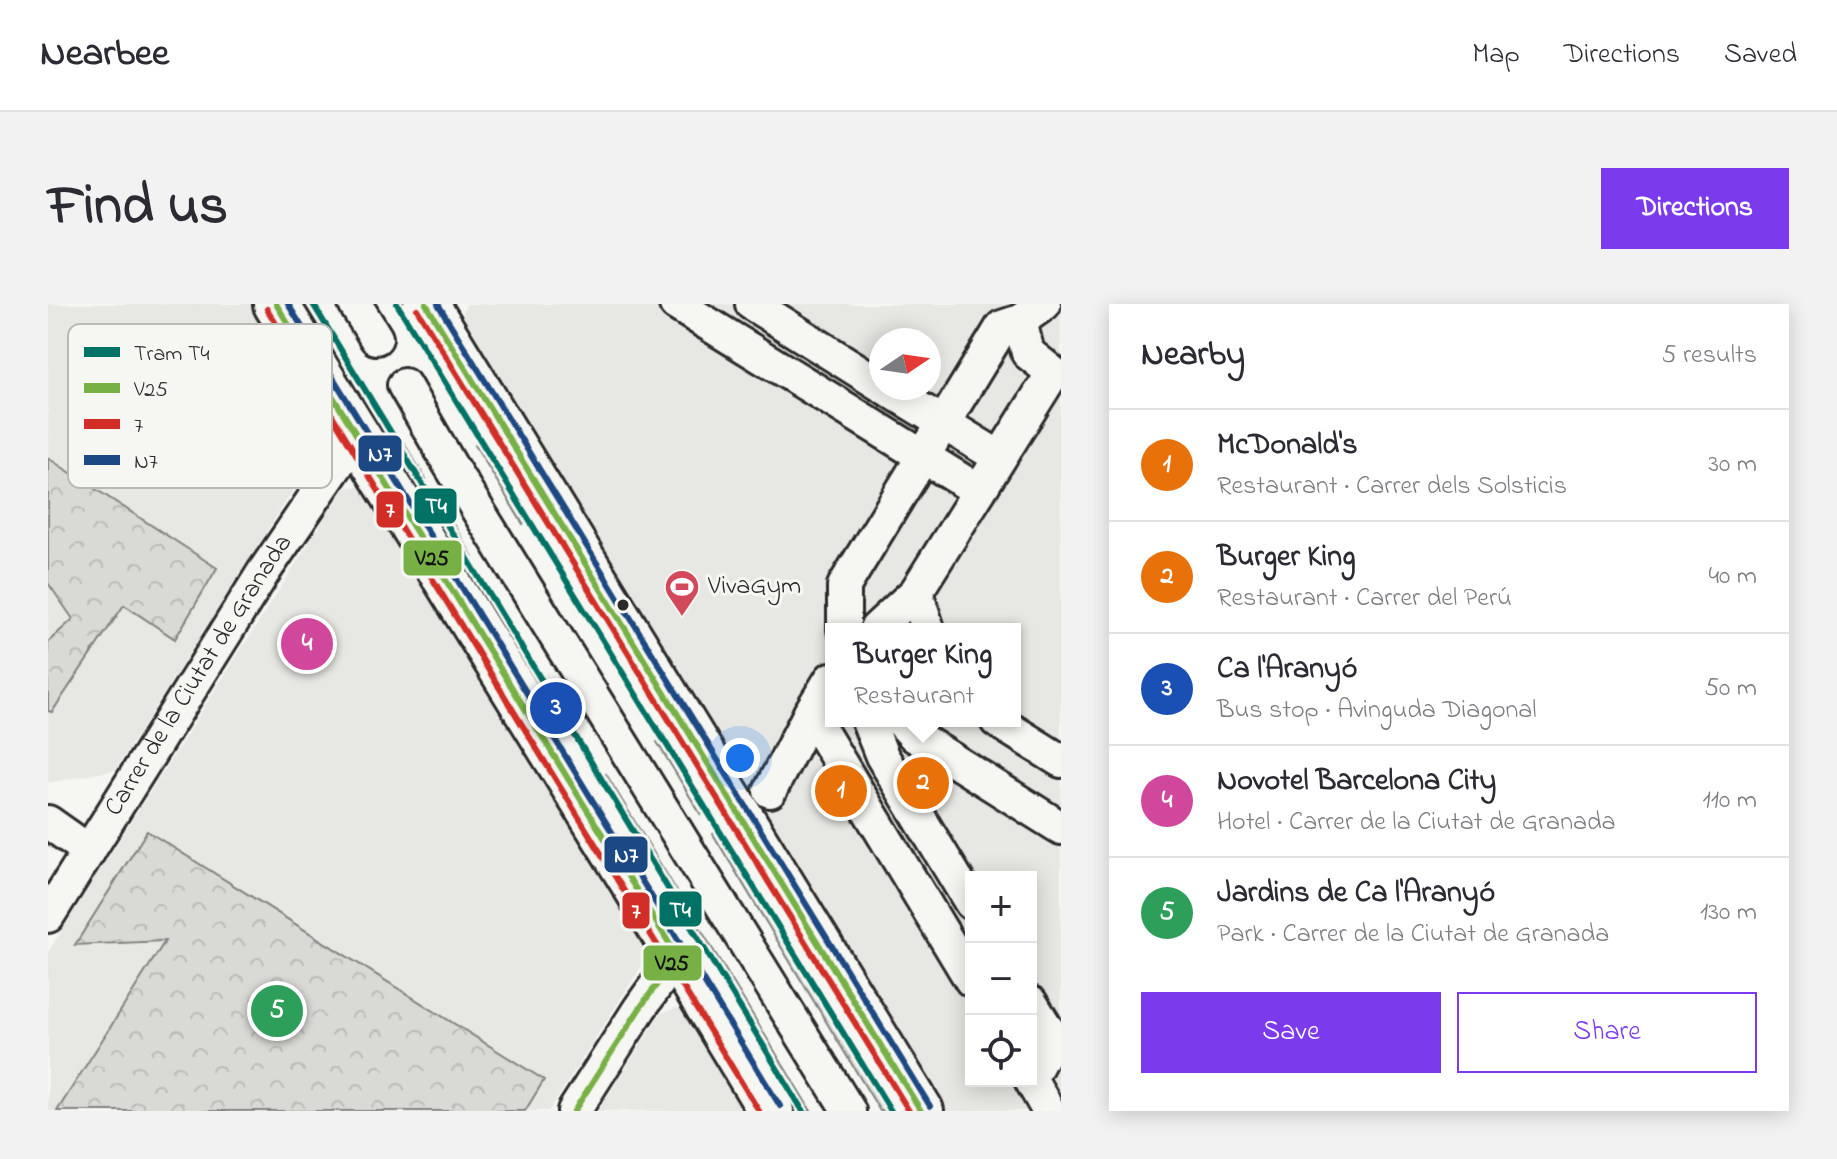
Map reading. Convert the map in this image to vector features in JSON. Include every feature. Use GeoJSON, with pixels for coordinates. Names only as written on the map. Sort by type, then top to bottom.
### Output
{"type":"FeatureCollection","features":[{"type":"Feature","properties":{"kind":"street"},"geometry":{"type":"LineString","coordinates":[[276,304],[288,324]]}},
{"type":"Feature","properties":{"kind":"street"},"geometry":{"type":"LineString","coordinates":[[355,304],[376,338]]}},
{"type":"Feature","properties":{"kind":"street"},"geometry":{"type":"LineString","coordinates":[[426,304],[921,1111]]}},
{"type":"Feature","properties":{"kind":"street"},"geometry":{"type":"LineString","coordinates":[[676,304],[979,491]]}},
{"type":"Feature","properties":{"kind":"street"},"geometry":{"type":"LineString","coordinates":[[752,304],[869,377]]}},
{"type":"Feature","properties":{"kind":"street"},"geometry":{"type":"LineString","coordinates":[[844,623],[844,586],[1002,327],[1032,312]]}},
{"type":"Feature","properties":{"kind":"street"},"geometry":{"type":"LineString","coordinates":[[882,623],[916,592],[1057,365],[1028,353],[1032,312]]}},
{"type":"Feature","properties":{"kind":"street"},"geometry":{"type":"LineString","coordinates":[[404,385],[849,1111]]}},
{"type":"Feature","properties":{"kind":"street"},"geometry":{"type":"LineString","coordinates":[[332,397],[403,507],[771,1111]]}},
{"type":"Feature","properties":{"kind":"street"},"geometry":{"type":"LineString","coordinates":[[906,400],[999,457]]}},
{"type":"Feature","properties":{"kind":"street","name":"Carrer de la Ciutat de Granada"},"geometry":{"type":"LineString","coordinates":[[332,472],[356,437]]}},
{"type":"Feature","properties":{"kind":"street","name":"Carrer de la Ciutat de Granada"},"geometry":{"type":"LineString","coordinates":[[48,916],[263,573],[321,488]]}},
{"type":"Feature","properties":{"kind":"street"},"geometry":{"type":"LineString","coordinates":[[916,592],[926,623]]}},
{"type":"Feature","properties":{"kind":"street"},"geometry":{"type":"LineString","coordinates":[[770,791],[825,689]]}},
{"type":"Feature","properties":{"kind":"street"},"geometry":{"type":"LineString","coordinates":[[810,713],[965,970]]}},
{"type":"Feature","properties":{"kind":"street"},"geometry":{"type":"LineString","coordinates":[[870,727],[882,756],[965,893]]}},
{"type":"Feature","properties":{"kind":"street"},"geometry":{"type":"LineString","coordinates":[[1007,727],[1061,761]]}},
{"type":"Feature","properties":{"kind":"street"},"geometry":{"type":"LineString","coordinates":[[848,776],[882,756],[908,728],[1061,828]]}},
{"type":"Feature","properties":{"kind":"street"},"geometry":{"type":"LineString","coordinates":[[48,822],[89,851]]}},
{"type":"Feature","properties":{"kind":"street"},"geometry":{"type":"LineString","coordinates":[[574,1111],[677,956]]}},
{"type":"Feature","properties":{"kind":"street"},"geometry":{"type":"LineString","coordinates":[[1037,1013],[1052,1037],[1037,1067]]}},
{"type":"Feature","properties":{"kind":"street"},"geometry":{"type":"LineString","coordinates":[[1035,1087],[1048,1110]]}},
{"type":"Feature","properties":{"kind":"shaded area"},"geometry":{"type":"Polygon","coordinates":[[[48,304],[258,304],[269,324],[68,324],[68,488],[294,488],[115,770],[48,783],[48,304]]]}},
{"type":"Feature","properties":{"kind":"shaded area"},"geometry":{"type":"Polygon","coordinates":[[[467,304],[1061,304],[1061,1111],[942,1111],[470,337],[463,311],[467,304]]]}},
{"type":"Feature","properties":{"kind":"shaded area"},"geometry":{"type":"Polygon","coordinates":[[[359,486],[372,491],[648,947],[648,956],[549,1111],[48,1111],[48,952],[341,493],[345,488],[359,486]]]}},
{"type":"Feature","properties":{"kind":"shaded area"},"geometry":{"type":"Polygon","coordinates":[[[676,1008],[689,1013],[749,1111],[598,1111],[661,1013],[676,1008]]]}},
{"type":"Feature","properties":{"kind":"green space"},"geometry":{"type":"Polygon","coordinates":[[[489,437],[536,516],[523,524],[475,445],[489,437]]]}},
{"type":"Feature","properties":{"kind":"green space"},"geometry":{"type":"Polygon","coordinates":[[[404,443],[426,479],[412,487],[391,452],[404,443]]]}},
{"type":"Feature","properties":{"kind":"green space"},"geometry":{"type":"Polygon","coordinates":[[[48,458],[68,471],[68,488],[94,488],[217,568],[175,639],[124,605],[52,712],[48,711],[48,642],[73,619],[48,583],[48,458]]]}},
{"type":"Feature","properties":{"kind":"green space"},"geometry":{"type":"Polygon","coordinates":[[[438,499],[473,557],[460,566],[425,507],[438,499]]]}},
{"type":"Feature","properties":{"kind":"green space"},"geometry":{"type":"Polygon","coordinates":[[[670,734],[714,806],[701,815],[657,742],[670,734]]]}},
{"type":"Feature","properties":{"kind":"green space"},"geometry":{"type":"Polygon","coordinates":[[[606,774],[679,895],[666,903],[592,783],[606,774]]]}},
{"type":"Feature","properties":{"kind":"green space"},"geometry":{"type":"Polygon","coordinates":[[[726,826],[900,1111],[880,1111],[713,834],[726,826]]]}},
{"type":"Feature","properties":{"kind":"green space"},"geometry":{"type":"Polygon","coordinates":[[[147,831],[544,1080],[525,1111],[57,1111],[165,941],[75,945],[147,831]]]}},
{"type":"Feature","properties":{"kind":"green space"},"geometry":{"type":"Polygon","coordinates":[[[692,915],[811,1111],[792,1111],[678,924],[692,915]]]}},
{"type":"Feature","properties":{"kind":"tram line","name":"T4"},"geometry":{"type":"LineString","coordinates":[[313,304],[325,324]]}},
{"type":"Feature","properties":{"kind":"tram line","name":"T4"},"geometry":{"type":"LineString","coordinates":[[397,304],[891,1111]]}},
{"type":"Feature","properties":{"kind":"tram line","name":"T4"},"geometry":{"type":"LineString","coordinates":[[332,335],[803,1111]]}},
{"type":"Feature","properties":{"kind":"transit line","name":"V25"},"geometry":{"type":"LineString","coordinates":[[276,304],[288,324]]}},
{"type":"Feature","properties":{"kind":"transit line","name":"N7"},"geometry":{"type":"LineString","coordinates":[[288,304],[300,324]]}},
{"type":"Feature","properties":{"kind":"transit line","name":"V25"},"geometry":{"type":"LineString","coordinates":[[426,304],[921,1111]]}},
{"type":"Feature","properties":{"kind":"transit line","name":"N7"},"geometry":{"type":"LineString","coordinates":[[438,304],[930,1106]]}},
{"type":"Feature","properties":{"kind":"transit line","name":"7"},"geometry":{"type":"LineString","coordinates":[[267,309],[276,324]]}},
{"type":"Feature","properties":{"kind":"transit line","name":"7"},"geometry":{"type":"LineString","coordinates":[[417,309],[909,1111]]}},
{"type":"Feature","properties":{"kind":"transit line","name":"N7"},"geometry":{"type":"LineString","coordinates":[[332,376],[780,1106]]}},
{"type":"Feature","properties":{"kind":"transit line","name":"V25"},"geometry":{"type":"LineString","coordinates":[[332,395],[677,956],[574,1111]]}},
{"type":"Feature","properties":{"kind":"transit line","name":"7"},"geometry":{"type":"LineString","coordinates":[[332,415],[759,1111]]}},
{"type":"Feature","properties":{"kind":"place","name":"VivaGym"},"geometry":{"type":"Point","coordinates":[682,618]}},
{"type":"Feature","properties":{"kind":"place","name":"Novotel Barcelona City"},"geometry":{"type":"Point","coordinates":[307,644]}},
{"type":"Feature","properties":{"kind":"place","name":"Ca l'Aranyó"},"geometry":{"type":"Point","coordinates":[556,708]}},
{"type":"Feature","properties":{"kind":"place","name":"Burger King"},"geometry":{"type":"Point","coordinates":[923,783]}},
{"type":"Feature","properties":{"kind":"place","name":"McDonald's"},"geometry":{"type":"Point","coordinates":[841,791]}},
{"type":"Feature","properties":{"kind":"place","name":"Jardins de Ca l'Aranyó"},"geometry":{"type":"Point","coordinates":[277,1011]}}]}
